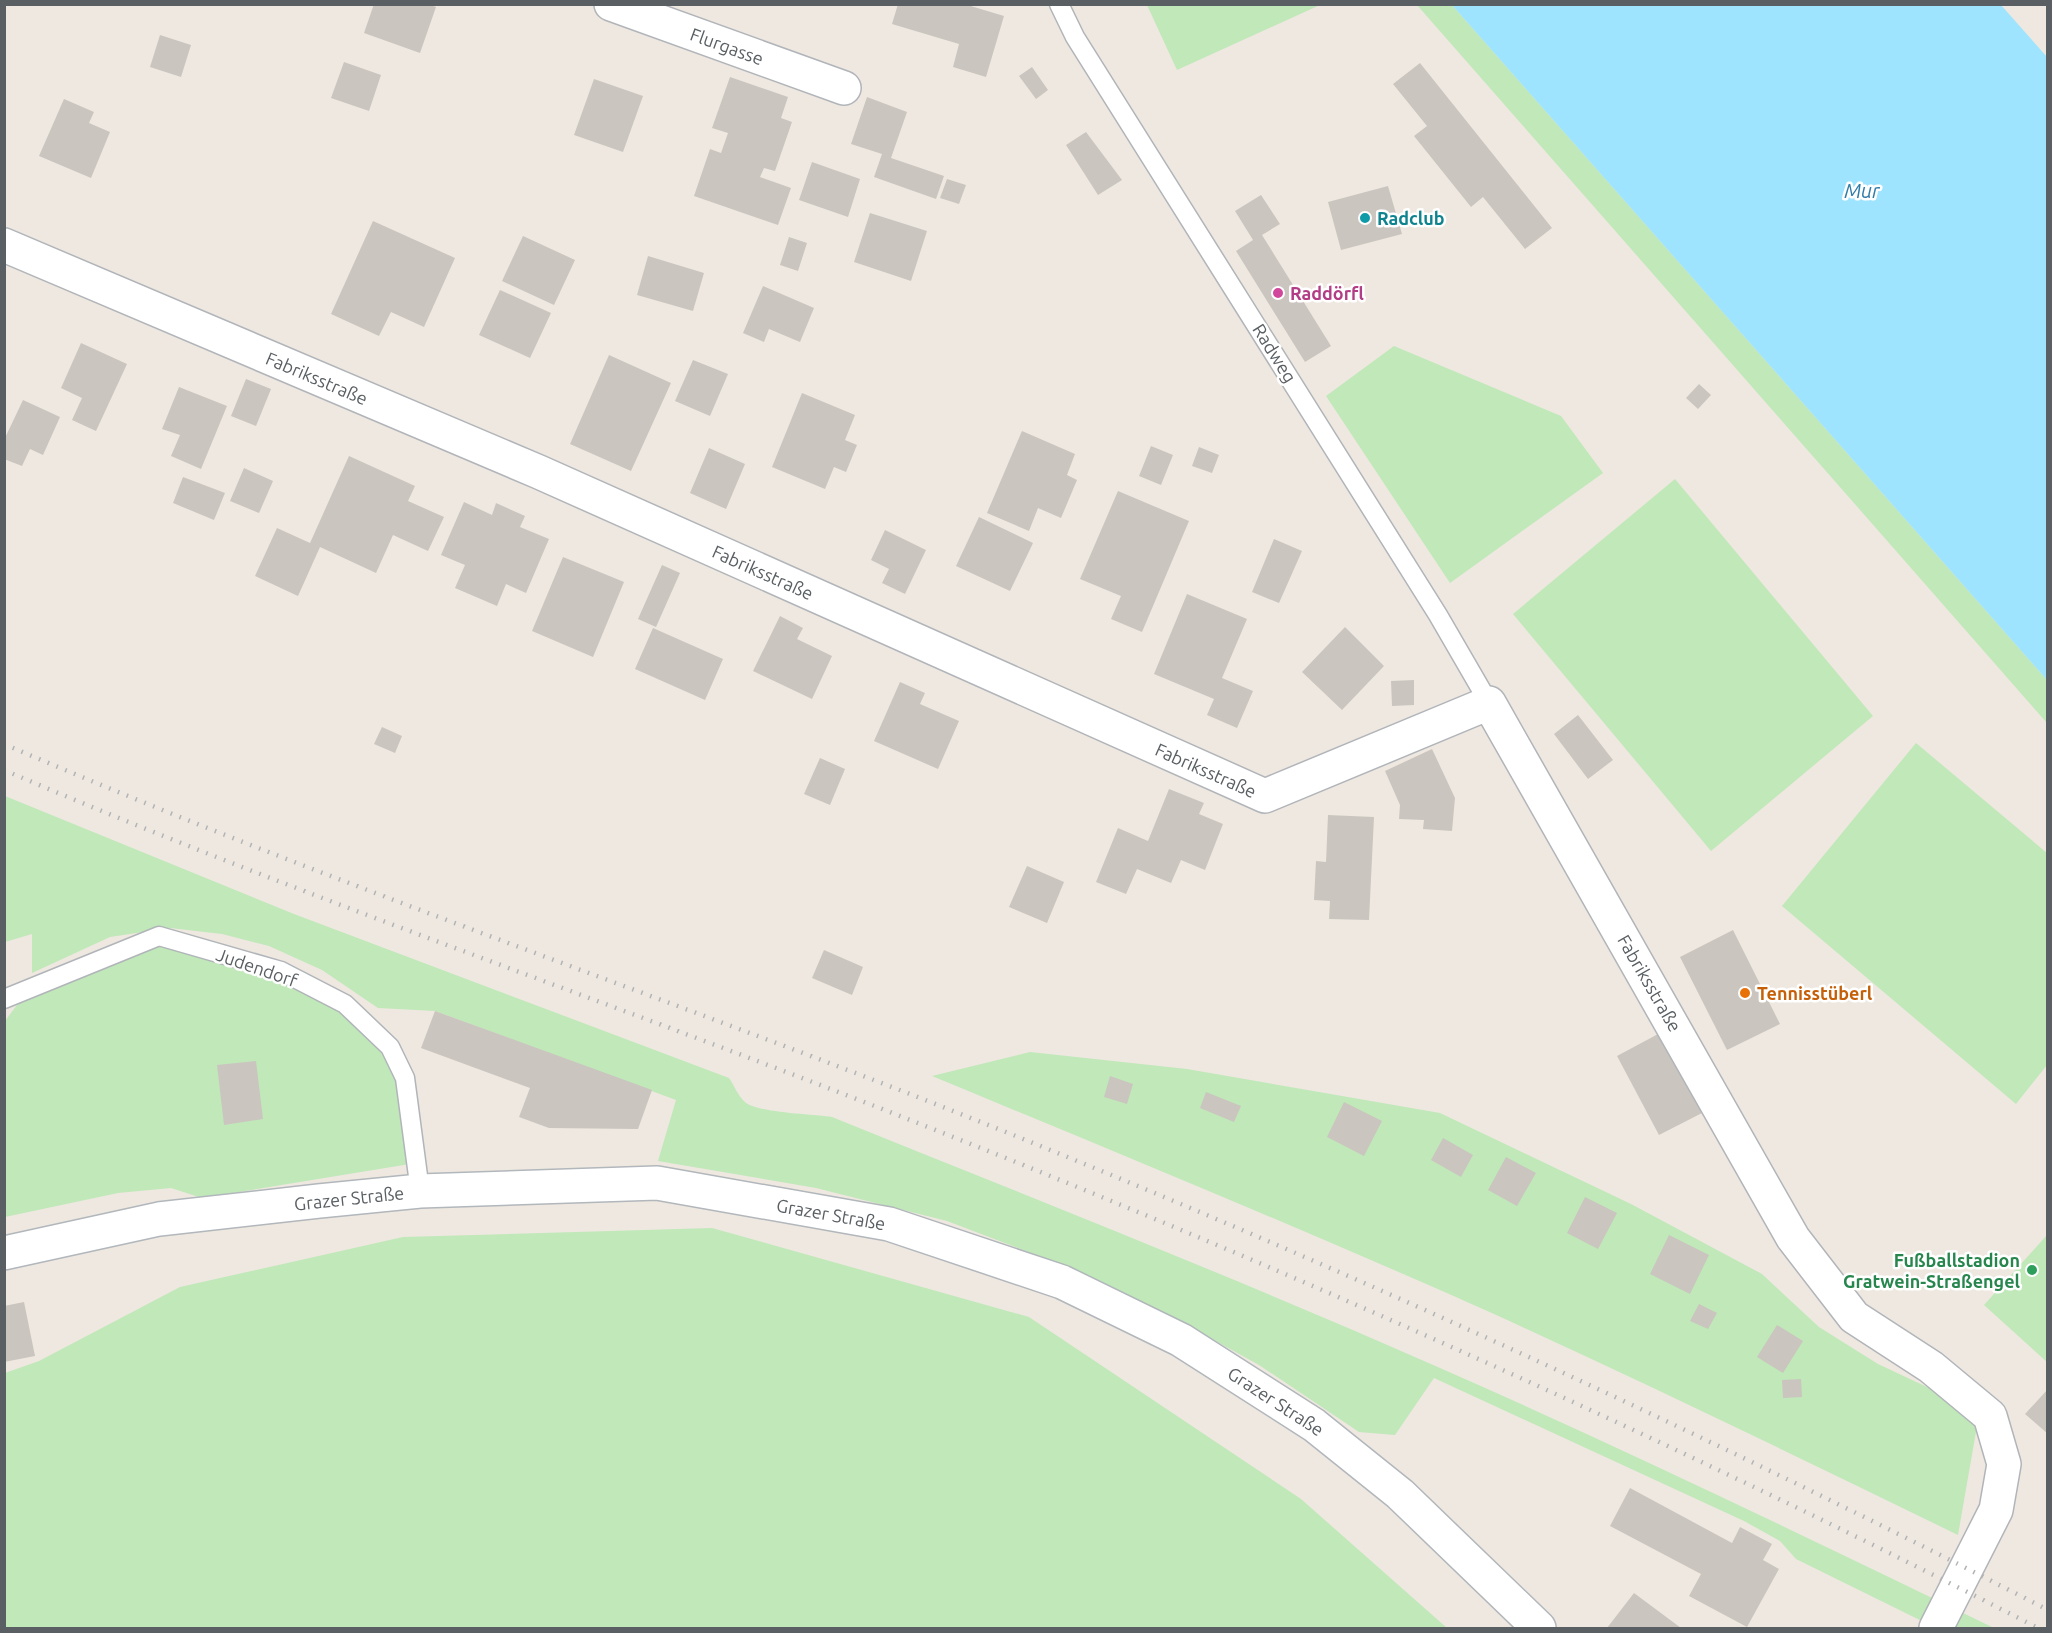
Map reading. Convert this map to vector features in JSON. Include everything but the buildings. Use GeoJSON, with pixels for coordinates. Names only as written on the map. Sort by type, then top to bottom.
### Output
{"type":"FeatureCollection","features":[{"type":"Feature","properties":{"kind":"street","name":"Flurgasse"},"geometry":{"type":"LineString","coordinates":[[611,4],[844,87]]}},
{"type":"Feature","properties":{"kind":"street","name":"Fabriksstraße"},"geometry":{"type":"LineString","coordinates":[[4,245],[558,480],[1265,796],[1489,703],[1793,1238],[1854,1317],[1931,1366],[1990,1416],[2004,1464],[1996,1510],[1936,1629]]}},
{"type":"Feature","properties":{"kind":"street","name":"Grazer Straße"},"geometry":{"type":"LineString","coordinates":[[4,1253],[159,1219],[420,1191],[657,1183],[889,1224],[1062,1282],[1181,1340],[1314,1425],[1400,1494],[1539,1629]]}},
{"type":"Feature","properties":{"kind":"lane","name":"Radweg"},"geometry":{"type":"LineString","coordinates":[[1059,4],[1076,37],[1419,585],[1489,703]]}},
{"type":"Feature","properties":{"kind":"lane","name":"Judendorf"},"geometry":{"type":"LineString","coordinates":[[4,999],[159,936],[281,971],[345,1004],[390,1047],[405,1078],[420,1191]]}},
{"type":"Feature","properties":{"kind":"green space"},"geometry":{"type":"Polygon","coordinates":[[[1147,5],[1320,5],[1177,70],[1147,5]]]}},
{"type":"Feature","properties":{"kind":"green space"},"geometry":{"type":"Polygon","coordinates":[[[1417,5],[1452,5],[2047,680],[2047,723],[1417,5]]]}},
{"type":"Feature","properties":{"kind":"green space"},"geometry":{"type":"Polygon","coordinates":[[[1394,346],[1561,416],[1603,473],[1450,583],[1326,396],[1394,346]]]}},
{"type":"Feature","properties":{"kind":"green space"},"geometry":{"type":"Polygon","coordinates":[[[1675,479],[1873,716],[1711,851],[1513,614],[1675,479]]]}},
{"type":"Feature","properties":{"kind":"green space"},"geometry":{"type":"Polygon","coordinates":[[[1916,743],[2047,853],[2047,1065],[2016,1104],[1782,906],[1916,743]]]}},
{"type":"Feature","properties":{"kind":"green space"},"geometry":{"type":"Polygon","coordinates":[[[5,796],[294,914],[729,1078],[738,1094],[751,1106],[773,1111],[832,1117],[1289,1303],[1580,1431],[1994,1628],[1936,1628],[1796,1559],[1780,1541],[1744,1521],[1434,1378],[1395,1435],[1359,1432],[1259,1365],[1176,1319],[1050,1260],[947,1221],[816,1188],[658,1161],[676,1100],[435,1011],[378,1008],[322,970],[269,946],[222,934],[170,928],[110,937],[32,973],[32,934],[5,942],[5,796]]]}},
{"type":"Feature","properties":{"kind":"green space"},"geometry":{"type":"Polygon","coordinates":[[[159,936],[345,1004],[390,1047],[416,1163],[202,1198],[171,1188],[118,1193],[5,1217],[5,1021],[29,989],[159,936]]]}},
{"type":"Feature","properties":{"kind":"green space"},"geometry":{"type":"Polygon","coordinates":[[[1030,1052],[1187,1069],[1440,1113],[1631,1204],[1762,1274],[1819,1327],[1878,1364],[1946,1396],[1977,1426],[1958,1535],[1669,1395],[1494,1314],[1284,1223],[932,1076],[1030,1052]]]}},
{"type":"Feature","properties":{"kind":"green space"},"geometry":{"type":"Polygon","coordinates":[[[712,1228],[1029,1317],[1301,1499],[1447,1628],[5,1628],[5,1373],[39,1361],[180,1287],[403,1237],[712,1228]]]}},
{"type":"Feature","properties":{"kind":"green space","name":"Fußballstadion Gratwein-Straßengel"},"geometry":{"type":"Polygon","coordinates":[[[2047,1235],[2047,1362],[1984,1305],[2047,1235]]]}},
{"type":"Feature","properties":{"kind":"water","name":"Mur"},"geometry":{"type":"Polygon","coordinates":[[[1452,5],[2001,5],[2047,57],[2047,680],[1452,5]]]}},
{"type":"Feature","properties":{"kind":"railway"},"geometry":{"type":"LineString","coordinates":[[4,744],[228,836],[910,1094],[1199,1212],[1486,1337],[1628,1403],[1769,1470],[2048,1610]]}},
{"type":"Feature","properties":{"kind":"railway"},"geometry":{"type":"LineString","coordinates":[[4,770],[115,817],[340,905],[793,1074],[1193,1235],[1336,1296],[1619,1423],[2038,1628]]}},
{"type":"Feature","properties":{"kind":"place","name":"Radclub"},"geometry":{"type":"Point","coordinates":[1365,218]}},
{"type":"Feature","properties":{"kind":"place","name":"Raddörfl"},"geometry":{"type":"Point","coordinates":[1278,293]}},
{"type":"Feature","properties":{"kind":"place","name":"Tennisstüberl"},"geometry":{"type":"Point","coordinates":[1745,993]}},
{"type":"Feature","properties":{"kind":"place","name":"Fußballstadion Gratwein-Straßengel"},"geometry":{"type":"Point","coordinates":[2032,1270]}}]}
